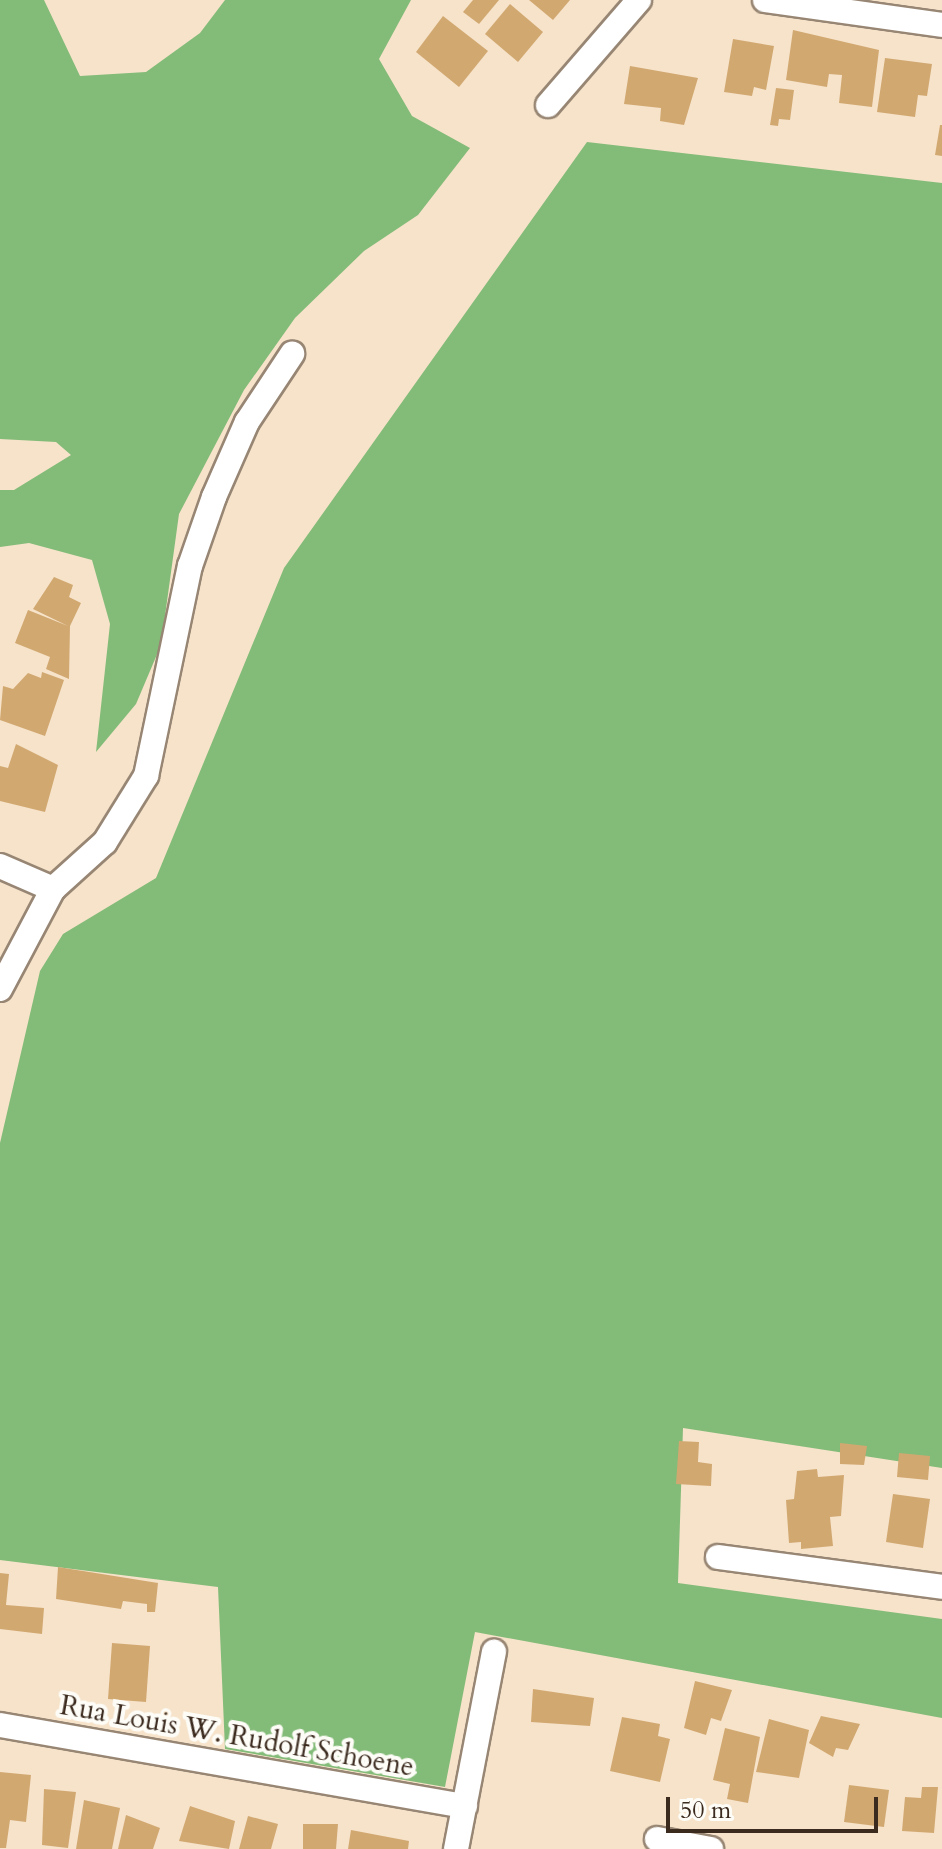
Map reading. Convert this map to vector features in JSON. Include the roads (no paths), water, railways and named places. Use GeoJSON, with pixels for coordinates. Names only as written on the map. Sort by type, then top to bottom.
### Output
{"type":"FeatureCollection","features":[{"type":"Feature","properties":{"kind":"street"},"geometry":{"type":"LineString","coordinates":[[548,105],[639,0]]}},
{"type":"Feature","properties":{"kind":"street"},"geometry":{"type":"LineString","coordinates":[[765,0],[942,25]]}},
{"type":"Feature","properties":{"kind":"street"},"geometry":{"type":"LineString","coordinates":[[0,989],[53,889],[105,842],[146,776],[209,511],[247,422],[292,354]]}},
{"type":"Feature","properties":{"kind":"street"},"geometry":{"type":"LineString","coordinates":[[0,866],[53,889]]}},
{"type":"Feature","properties":{"kind":"street"},"geometry":{"type":"LineString","coordinates":[[718,1557],[942,1587]]}},
{"type":"Feature","properties":{"kind":"street"},"geometry":{"type":"LineString","coordinates":[[456,1849],[494,1652]]}},
{"type":"Feature","properties":{"kind":"street","name":"Rua Louis W. Rudolf Schoene"},"geometry":{"type":"LineString","coordinates":[[0,1725],[465,1806]]}},
{"type":"Feature","properties":{"kind":"street"},"geometry":{"type":"LineString","coordinates":[[657,1839],[711,1849]]}}]}
